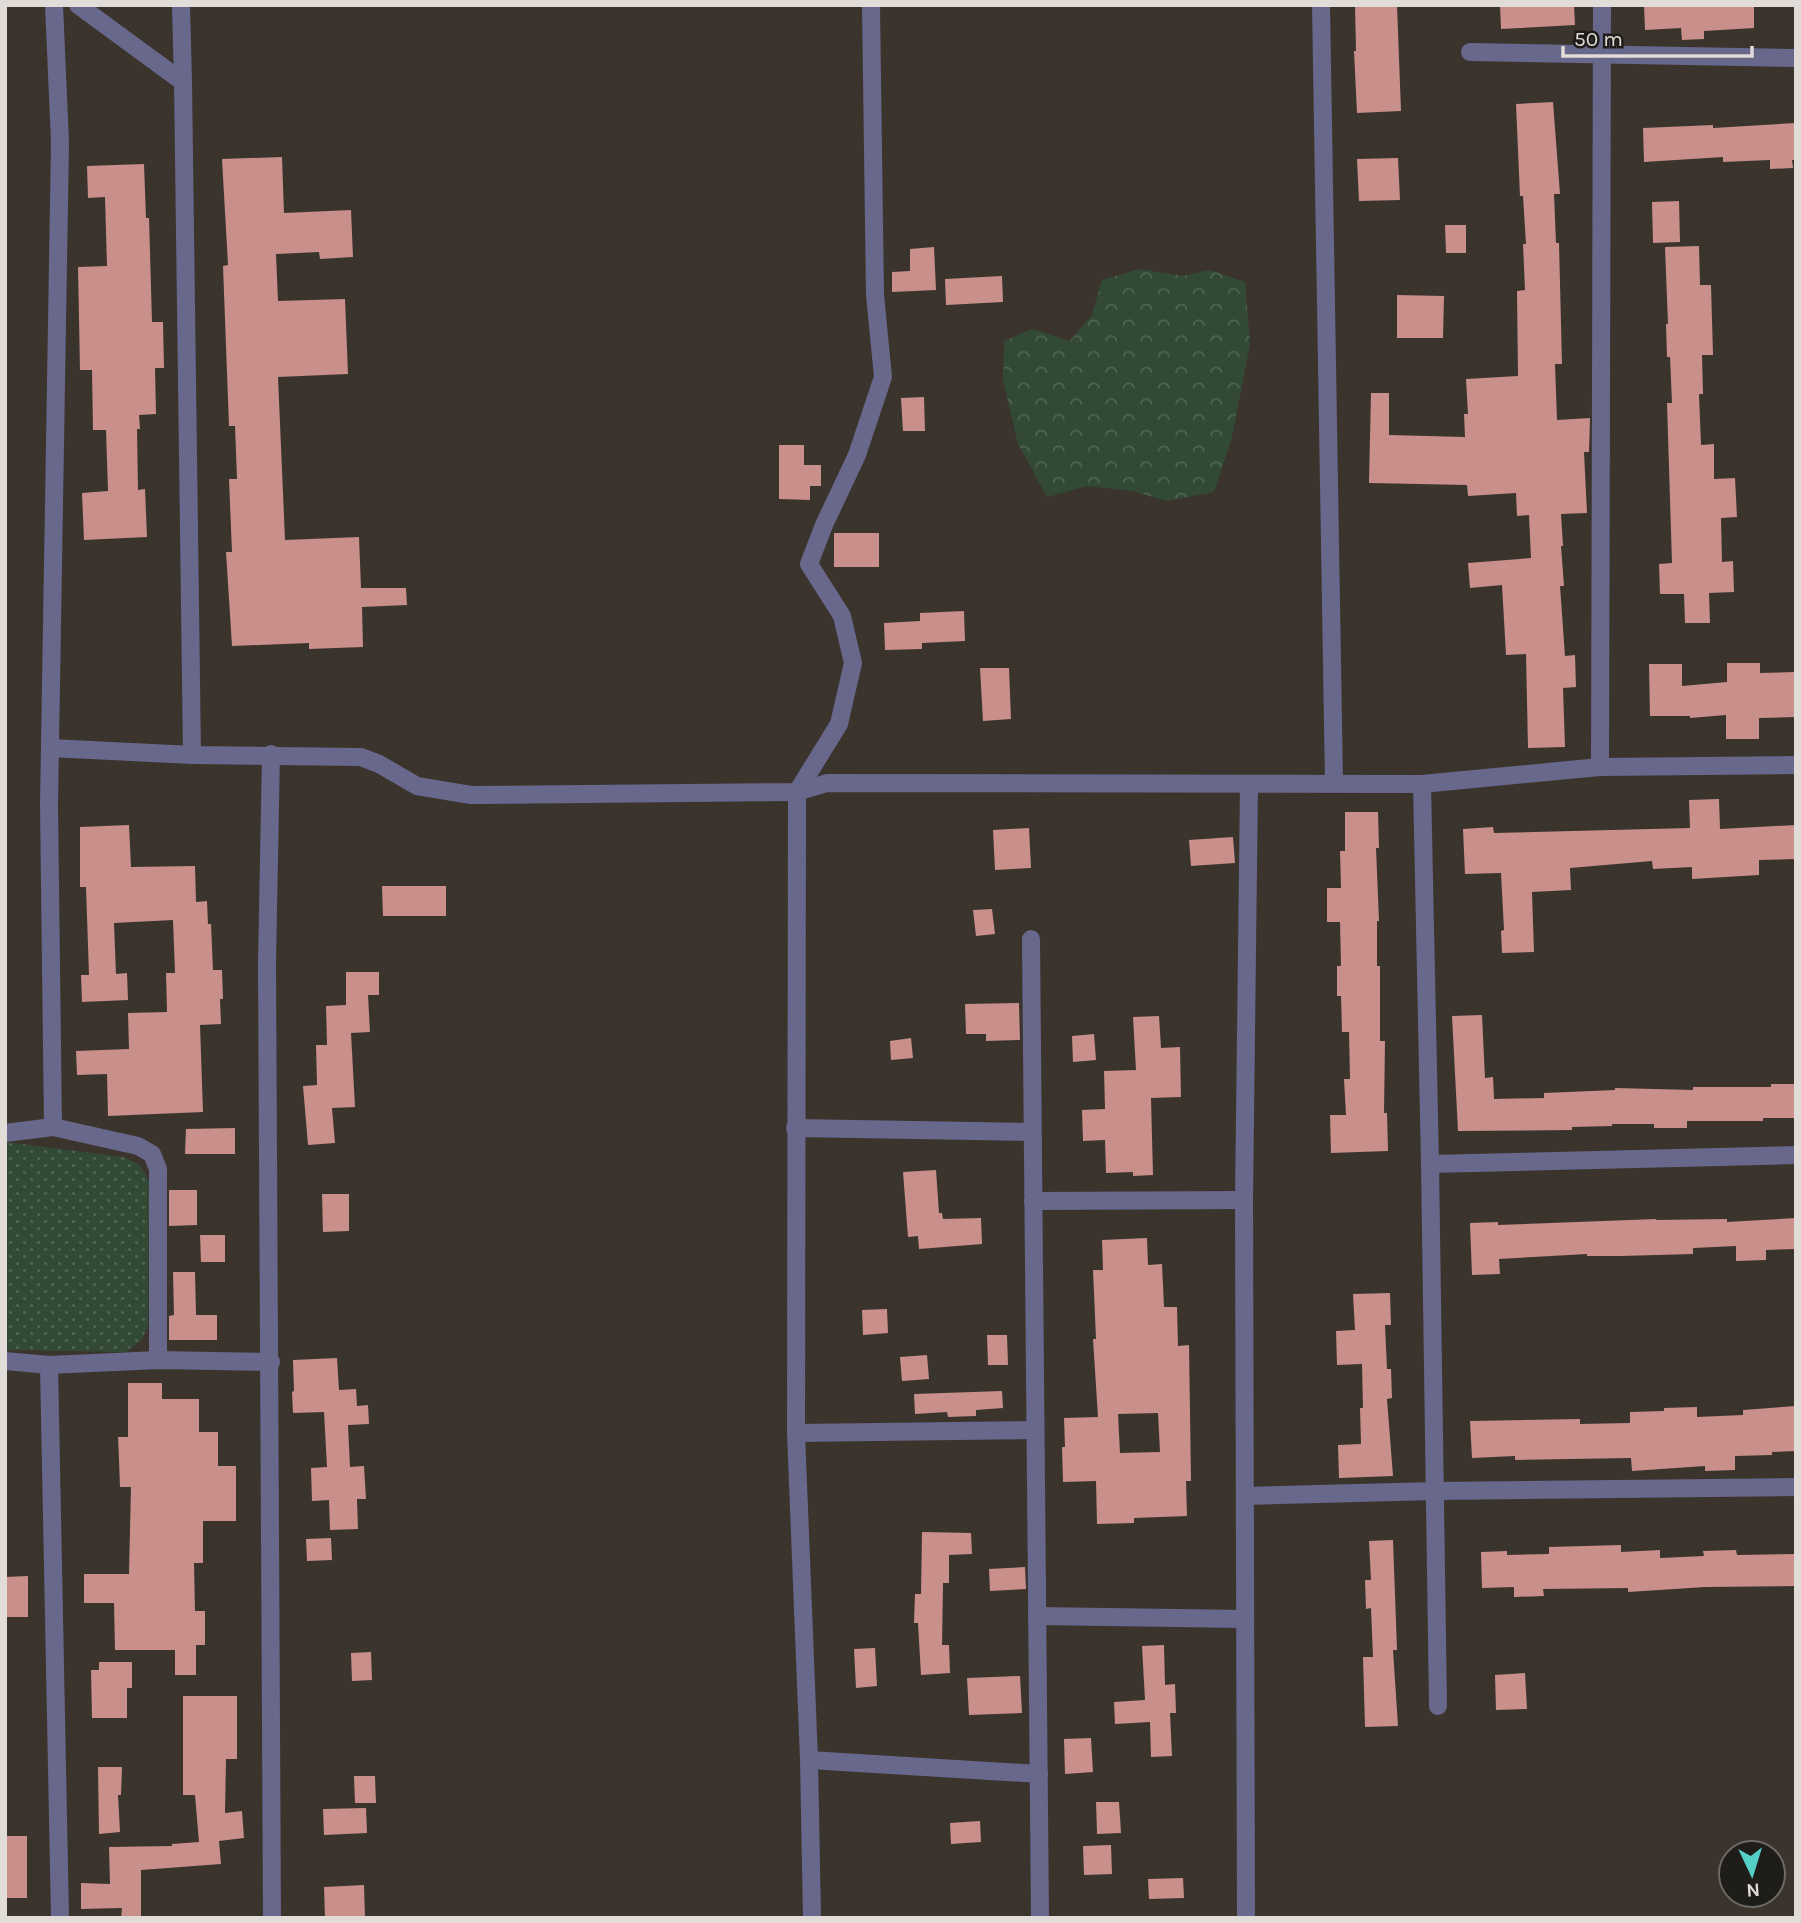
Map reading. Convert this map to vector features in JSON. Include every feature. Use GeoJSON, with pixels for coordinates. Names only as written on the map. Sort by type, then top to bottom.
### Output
{"type":"FeatureCollection","features":[{"type":"Feature","properties":{"kind":"street"},"geometry":{"type":"LineString","coordinates":[[52,1126],[50,748],[60,142],[54,5]]}},
{"type":"Feature","properties":{"kind":"street"},"geometry":{"type":"LineString","coordinates":[[78,5],[183,82]]}},
{"type":"Feature","properties":{"kind":"street"},"geometry":{"type":"LineString","coordinates":[[181,5],[192,755]]}},
{"type":"Feature","properties":{"kind":"street"},"geometry":{"type":"LineString","coordinates":[[812,1918],[809,1760],[796,1433],[797,792],[839,724],[853,663],[842,616],[809,564],[857,455],[883,377],[875,295],[871,5]]}},
{"type":"Feature","properties":{"kind":"street"},"geometry":{"type":"LineString","coordinates":[[1321,5],[1334,783]]}},
{"type":"Feature","properties":{"kind":"street"},"geometry":{"type":"LineString","coordinates":[[1600,767],[1602,5]]}},
{"type":"Feature","properties":{"kind":"street"},"geometry":{"type":"LineString","coordinates":[[1469,52],[1796,58]]}},
{"type":"Feature","properties":{"kind":"street"},"geometry":{"type":"LineString","coordinates":[[50,748],[192,755],[360,757],[379,764],[417,786],[471,794],[797,792],[827,783],[1422,784],[1600,767],[1796,765]]}},
{"type":"Feature","properties":{"kind":"street"},"geometry":{"type":"LineString","coordinates":[[271,754],[267,963],[272,1918]]}},
{"type":"Feature","properties":{"kind":"street"},"geometry":{"type":"LineString","coordinates":[[1422,784],[1438,1706]]}},
{"type":"Feature","properties":{"kind":"street"},"geometry":{"type":"LineString","coordinates":[[1245,1918],[1244,1200],[1249,785]]}},
{"type":"Feature","properties":{"kind":"street"},"geometry":{"type":"LineString","coordinates":[[1031,939],[1040,1918]]}},
{"type":"Feature","properties":{"kind":"street"},"geometry":{"type":"LineString","coordinates":[[5,1133],[52,1126],[138,1146],[152,1154],[158,1169],[158,1360]]}},
{"type":"Feature","properties":{"kind":"street"},"geometry":{"type":"LineString","coordinates":[[795,1128],[1032,1132]]}},
{"type":"Feature","properties":{"kind":"street"},"geometry":{"type":"LineString","coordinates":[[1430,1164],[1796,1156]]}},
{"type":"Feature","properties":{"kind":"street"},"geometry":{"type":"LineString","coordinates":[[1033,1201],[1244,1200]]}},
{"type":"Feature","properties":{"kind":"street"},"geometry":{"type":"LineString","coordinates":[[5,1361],[49,1365],[158,1360],[271,1362]]}},
{"type":"Feature","properties":{"kind":"street"},"geometry":{"type":"LineString","coordinates":[[49,1365],[60,1918]]}},
{"type":"Feature","properties":{"kind":"street"},"geometry":{"type":"LineString","coordinates":[[796,1433],[1035,1430]]}},
{"type":"Feature","properties":{"kind":"street"},"geometry":{"type":"LineString","coordinates":[[1245,1496],[1796,1487]]}},
{"type":"Feature","properties":{"kind":"street"},"geometry":{"type":"LineString","coordinates":[[1037,1616],[1245,1619]]}},
{"type":"Feature","properties":{"kind":"street"},"geometry":{"type":"LineString","coordinates":[[809,1760],[1039,1774]]}},
{"type":"Feature","properties":{"kind":"green space"},"geometry":{"type":"Polygon","coordinates":[[[1140,269],[1182,276],[1210,270],[1245,282],[1250,344],[1232,437],[1214,492],[1167,501],[1132,491],[1087,486],[1047,497],[1018,444],[1003,380],[1004,341],[1032,329],[1070,341],[1092,315],[1102,280],[1140,269]]]}},
{"type":"Feature","properties":{"kind":"green space"},"geometry":{"type":"Polygon","coordinates":[[[5,1142],[124,1157],[140,1165],[149,1181],[148,1326],[142,1340],[125,1352],[5,1350],[5,1142]]]}},
{"type":"Feature","properties":{"kind":"building"},"geometry":{"type":"Polygon","coordinates":[[[1355,5],[1397,5],[1401,111],[1357,113],[1355,5]]]}},
{"type":"Feature","properties":{"kind":"building"},"geometry":{"type":"Polygon","coordinates":[[[1500,5],[1574,5],[1575,25],[1501,29],[1500,5]]]}},
{"type":"Feature","properties":{"kind":"building"},"geometry":{"type":"Polygon","coordinates":[[[1644,5],[1754,5],[1754,28],[1704,31],[1704,39],[1682,40],[1681,28],[1645,30],[1644,5]]]}},
{"type":"Feature","properties":{"kind":"building"},"geometry":{"type":"Polygon","coordinates":[[[1553,102],[1560,194],[1554,194],[1556,243],[1559,243],[1562,364],[1555,364],[1557,420],[1590,418],[1589,452],[1584,452],[1587,513],[1561,514],[1564,586],[1560,586],[1565,656],[1575,655],[1576,687],[1563,688],[1565,747],[1528,748],[1526,654],[1506,655],[1502,585],[1470,588],[1468,563],[1531,558],[1529,515],[1517,516],[1516,493],[1468,496],[1467,485],[1369,483],[1371,393],[1389,393],[1389,435],[1465,437],[1464,414],[1468,414],[1466,379],[1518,376],[1517,291],[1525,290],[1523,244],[1526,244],[1523,196],[1520,196],[1516,104],[1553,102]]]}},
{"type":"Feature","properties":{"kind":"building"},"geometry":{"type":"Polygon","coordinates":[[[1796,123],[1796,160],[1792,160],[1793,168],[1770,169],[1770,160],[1723,162],[1723,157],[1644,162],[1643,128],[1713,125],[1713,128],[1796,123]]]}},
{"type":"Feature","properties":{"kind":"building"},"geometry":{"type":"Polygon","coordinates":[[[282,157],[284,213],[351,210],[353,257],[320,259],[319,252],[276,254],[278,301],[345,299],[348,374],[278,377],[285,540],[359,537],[361,588],[406,588],[407,605],[362,607],[363,647],[309,649],[309,643],[232,646],[226,552],[232,552],[229,479],[237,479],[235,426],[229,426],[223,266],[228,265],[222,159],[282,157]]]}},
{"type":"Feature","properties":{"kind":"building"},"geometry":{"type":"Polygon","coordinates":[[[1398,158],[1400,200],[1359,201],[1357,159],[1398,158]]]}},
{"type":"Feature","properties":{"kind":"building"},"geometry":{"type":"Polygon","coordinates":[[[144,164],[146,218],[149,218],[152,322],[163,322],[164,368],[155,368],[156,414],[139,415],[140,429],[137,429],[138,490],[145,489],[147,537],[84,540],[82,493],[108,491],[106,430],[93,430],[92,370],[80,370],[78,267],[107,266],[105,197],[88,198],[87,166],[144,164]]]}},
{"type":"Feature","properties":{"kind":"building"},"geometry":{"type":"Polygon","coordinates":[[[1679,201],[1680,242],[1653,243],[1652,202],[1679,201]]]}},
{"type":"Feature","properties":{"kind":"building"},"geometry":{"type":"Polygon","coordinates":[[[1445,225],[1466,225],[1466,253],[1446,253],[1445,225]]]}},
{"type":"Feature","properties":{"kind":"building"},"geometry":{"type":"Polygon","coordinates":[[[1699,246],[1700,285],[1711,285],[1713,355],[1702,355],[1703,394],[1699,394],[1701,445],[1714,444],[1714,479],[1735,478],[1737,517],[1721,518],[1722,562],[1733,561],[1734,592],[1709,593],[1710,623],[1685,623],[1684,594],[1660,594],[1659,564],[1672,563],[1667,403],[1672,403],[1670,357],[1667,357],[1665,247],[1699,246]]]}},
{"type":"Feature","properties":{"kind":"building"},"geometry":{"type":"Polygon","coordinates":[[[934,247],[936,290],[892,292],[892,272],[910,271],[910,249],[934,247]]]}},
{"type":"Feature","properties":{"kind":"building"},"geometry":{"type":"Polygon","coordinates":[[[1002,276],[1003,302],[946,305],[945,279],[1002,276]]]}},
{"type":"Feature","properties":{"kind":"building"},"geometry":{"type":"Polygon","coordinates":[[[1397,295],[1444,296],[1443,338],[1397,338],[1397,295]]]}},
{"type":"Feature","properties":{"kind":"building"},"geometry":{"type":"Polygon","coordinates":[[[924,397],[925,431],[903,431],[901,398],[924,397]]]}},
{"type":"Feature","properties":{"kind":"building"},"geometry":{"type":"Polygon","coordinates":[[[779,445],[804,445],[804,465],[821,465],[821,486],[810,486],[810,500],[779,499],[779,445]]]}},
{"type":"Feature","properties":{"kind":"building"},"geometry":{"type":"Polygon","coordinates":[[[834,533],[879,533],[879,567],[834,567],[834,533]]]}},
{"type":"Feature","properties":{"kind":"building"},"geometry":{"type":"Polygon","coordinates":[[[964,611],[965,641],[922,643],[922,649],[885,650],[884,623],[920,621],[920,613],[964,611]]]}},
{"type":"Feature","properties":{"kind":"building"},"geometry":{"type":"Polygon","coordinates":[[[1727,663],[1760,663],[1760,673],[1795,672],[1796,717],[1759,718],[1759,739],[1726,739],[1726,715],[1690,718],[1650,716],[1649,664],[1682,664],[1682,686],[1727,682],[1727,663]]]}},
{"type":"Feature","properties":{"kind":"building"},"geometry":{"type":"Polygon","coordinates":[[[980,668],[1009,668],[1011,719],[983,721],[980,668]]]}},
{"type":"Feature","properties":{"kind":"building"},"geometry":{"type":"Polygon","coordinates":[[[1719,799],[1720,829],[1796,825],[1796,859],[1759,860],[1759,875],[1692,879],[1692,867],[1653,869],[1652,861],[1570,868],[1571,890],[1532,892],[1534,952],[1502,953],[1501,931],[1504,930],[1501,873],[1465,874],[1463,829],[1493,827],[1494,833],[1690,828],[1689,800],[1719,799]]]}},
{"type":"Feature","properties":{"kind":"building"},"geometry":{"type":"Polygon","coordinates":[[[1345,812],[1378,812],[1377,966],[1380,966],[1380,1041],[1385,1041],[1384,1113],[1387,1113],[1388,1151],[1331,1153],[1330,1115],[1346,1115],[1344,1079],[1350,1079],[1349,1032],[1342,1032],[1341,996],[1337,996],[1337,966],[1341,966],[1340,922],[1327,922],[1327,888],[1341,888],[1340,851],[1345,851],[1345,812]]]}},
{"type":"Feature","properties":{"kind":"building"},"geometry":{"type":"Polygon","coordinates":[[[129,825],[131,867],[195,866],[196,902],[207,901],[213,970],[222,970],[223,999],[220,999],[221,1024],[200,1025],[203,1112],[108,1116],[107,1074],[77,1075],[76,1051],[129,1049],[128,1013],[167,1012],[166,973],[175,973],[173,920],[114,923],[116,974],[127,973],[128,1000],[82,1002],[81,975],[89,975],[86,887],[80,887],[80,827],[129,825]]]}},
{"type":"Feature","properties":{"kind":"building"},"geometry":{"type":"Polygon","coordinates":[[[1029,828],[1031,868],[995,870],[993,830],[1029,828]]]}},
{"type":"Feature","properties":{"kind":"building"},"geometry":{"type":"Polygon","coordinates":[[[1233,837],[1235,863],[1191,866],[1189,840],[1233,837]]]}},
{"type":"Feature","properties":{"kind":"building"},"geometry":{"type":"Polygon","coordinates":[[[382,886],[446,886],[446,916],[383,916],[382,886]]]}},
{"type":"Feature","properties":{"kind":"building"},"geometry":{"type":"Polygon","coordinates":[[[992,909],[995,934],[976,936],[973,910],[992,909]]]}},
{"type":"Feature","properties":{"kind":"building"},"geometry":{"type":"Polygon","coordinates":[[[346,972],[379,972],[379,995],[368,995],[370,1032],[351,1033],[355,1107],[332,1108],[335,1143],[308,1145],[303,1086],[317,1085],[316,1045],[327,1045],[326,1006],[346,1005],[346,972]]]}},
{"type":"Feature","properties":{"kind":"building"},"geometry":{"type":"Polygon","coordinates":[[[1019,1003],[1020,1040],[986,1041],[986,1034],[966,1034],[965,1004],[1019,1003]]]}},
{"type":"Feature","properties":{"kind":"building"},"geometry":{"type":"Polygon","coordinates":[[[1482,1015],[1485,1078],[1493,1077],[1494,1099],[1544,1098],[1544,1093],[1615,1088],[1693,1090],[1693,1087],[1771,1087],[1771,1084],[1796,1084],[1796,1118],[1687,1121],[1687,1128],[1654,1128],[1654,1124],[1612,1124],[1572,1127],[1572,1130],[1458,1131],[1452,1016],[1482,1015]]]}},
{"type":"Feature","properties":{"kind":"building"},"geometry":{"type":"Polygon","coordinates":[[[1159,1016],[1161,1048],[1180,1047],[1181,1097],[1151,1098],[1153,1175],[1133,1176],[1133,1172],[1106,1173],[1105,1140],[1083,1141],[1082,1110],[1105,1109],[1104,1071],[1136,1070],[1133,1017],[1159,1016]]]}},
{"type":"Feature","properties":{"kind":"building"},"geometry":{"type":"Polygon","coordinates":[[[1094,1034],[1096,1060],[1073,1062],[1072,1036],[1094,1034]]]}},
{"type":"Feature","properties":{"kind":"building"},"geometry":{"type":"Polygon","coordinates":[[[911,1038],[913,1058],[891,1060],[890,1041],[911,1038]]]}},
{"type":"Feature","properties":{"kind":"building"},"geometry":{"type":"Polygon","coordinates":[[[235,1128],[235,1154],[185,1154],[186,1129],[235,1128]]]}},
{"type":"Feature","properties":{"kind":"building"},"geometry":{"type":"Polygon","coordinates":[[[936,1170],[939,1213],[942,1213],[943,1219],[981,1218],[982,1244],[919,1249],[918,1236],[908,1237],[903,1172],[936,1170]]]}},
{"type":"Feature","properties":{"kind":"building"},"geometry":{"type":"Polygon","coordinates":[[[169,1190],[197,1190],[197,1225],[169,1226],[169,1190]]]}},
{"type":"Feature","properties":{"kind":"building"},"geometry":{"type":"Polygon","coordinates":[[[322,1194],[349,1194],[349,1231],[323,1232],[322,1194]]]}},
{"type":"Feature","properties":{"kind":"building"},"geometry":{"type":"Polygon","coordinates":[[[1796,1218],[1796,1249],[1766,1250],[1766,1260],[1736,1261],[1736,1246],[1693,1248],[1693,1254],[1587,1254],[1499,1259],[1500,1274],[1472,1275],[1470,1223],[1498,1222],[1498,1225],[1656,1219],[1727,1219],[1727,1222],[1796,1218]]]}},
{"type":"Feature","properties":{"kind":"building"},"geometry":{"type":"Polygon","coordinates":[[[200,1235],[225,1235],[225,1262],[201,1262],[200,1235]]]}},
{"type":"Feature","properties":{"kind":"building"},"geometry":{"type":"Polygon","coordinates":[[[1147,1238],[1148,1265],[1162,1264],[1164,1307],[1177,1307],[1178,1346],[1189,1345],[1191,1481],[1186,1481],[1187,1516],[1134,1518],[1134,1523],[1097,1524],[1096,1481],[1063,1482],[1064,1418],[1098,1417],[1093,1339],[1096,1339],[1093,1270],[1103,1270],[1102,1240],[1147,1238]],[[1158,1413],[1118,1414],[1120,1453],[1160,1452],[1158,1413]]]}},
{"type":"Feature","properties":{"kind":"building"},"geometry":{"type":"Polygon","coordinates":[[[173,1272],[195,1272],[196,1315],[217,1315],[217,1340],[169,1340],[169,1316],[174,1315],[173,1272]]]}},
{"type":"Feature","properties":{"kind":"building"},"geometry":{"type":"Polygon","coordinates":[[[1390,1293],[1391,1325],[1385,1325],[1387,1369],[1391,1369],[1392,1398],[1387,1399],[1393,1476],[1339,1478],[1338,1445],[1361,1444],[1360,1408],[1363,1408],[1362,1364],[1337,1365],[1336,1331],[1355,1330],[1353,1294],[1390,1293]]]}},
{"type":"Feature","properties":{"kind":"building"},"geometry":{"type":"Polygon","coordinates":[[[887,1309],[888,1333],[863,1335],[862,1310],[887,1309]]]}},
{"type":"Feature","properties":{"kind":"building"},"geometry":{"type":"Polygon","coordinates":[[[987,1335],[1007,1335],[1008,1365],[988,1365],[987,1335]]]}},
{"type":"Feature","properties":{"kind":"building"},"geometry":{"type":"Polygon","coordinates":[[[927,1355],[929,1379],[902,1381],[900,1357],[927,1355]]]}},
{"type":"Feature","properties":{"kind":"building"},"geometry":{"type":"Polygon","coordinates":[[[337,1358],[339,1390],[356,1389],[357,1406],[368,1405],[369,1424],[348,1425],[350,1467],[364,1466],[366,1499],[357,1499],[358,1529],[330,1530],[329,1500],[312,1501],[311,1468],[327,1467],[324,1412],[293,1413],[293,1360],[337,1358]]]}},
{"type":"Feature","properties":{"kind":"building"},"geometry":{"type":"Polygon","coordinates":[[[128,1383],[162,1383],[162,1399],[199,1399],[199,1432],[218,1432],[218,1466],[236,1466],[236,1521],[203,1521],[203,1563],[194,1563],[195,1611],[205,1611],[205,1645],[196,1645],[196,1675],[175,1675],[175,1650],[115,1650],[114,1603],[84,1603],[84,1574],[129,1574],[131,1487],[120,1487],[118,1437],[128,1437],[128,1383]]]}},
{"type":"Feature","properties":{"kind":"building"},"geometry":{"type":"Polygon","coordinates":[[[1002,1391],[1003,1408],[976,1410],[976,1416],[948,1417],[947,1412],[915,1414],[914,1394],[1002,1391]]]}},
{"type":"Feature","properties":{"kind":"building"},"geometry":{"type":"Polygon","coordinates":[[[1796,1406],[1796,1451],[1735,1456],[1735,1470],[1705,1471],[1705,1466],[1632,1471],[1631,1458],[1472,1458],[1470,1421],[1580,1419],[1580,1424],[1630,1423],[1630,1412],[1664,1411],[1664,1408],[1697,1407],[1697,1417],[1743,1415],[1743,1410],[1796,1406]]]}},
{"type":"Feature","properties":{"kind":"building"},"geometry":{"type":"Polygon","coordinates":[[[922,1532],[971,1533],[972,1554],[949,1555],[949,1583],[943,1583],[942,1645],[949,1645],[950,1673],[921,1675],[918,1623],[914,1623],[915,1594],[921,1594],[922,1532]]]}},
{"type":"Feature","properties":{"kind":"building"},"geometry":{"type":"Polygon","coordinates":[[[331,1538],[332,1560],[307,1561],[306,1539],[331,1538]]]}},
{"type":"Feature","properties":{"kind":"building"},"geometry":{"type":"Polygon","coordinates":[[[1393,1540],[1397,1650],[1393,1650],[1398,1726],[1365,1727],[1363,1657],[1373,1657],[1371,1608],[1366,1609],[1365,1580],[1371,1580],[1369,1541],[1393,1540]]]}},
{"type":"Feature","properties":{"kind":"building"},"geometry":{"type":"Polygon","coordinates":[[[1621,1545],[1621,1552],[1660,1550],[1660,1558],[1704,1556],[1703,1551],[1736,1550],[1737,1555],[1796,1554],[1796,1586],[1705,1587],[1628,1592],[1628,1588],[1543,1589],[1544,1596],[1514,1597],[1514,1587],[1482,1588],[1481,1552],[1507,1551],[1507,1555],[1549,1554],[1549,1547],[1621,1545]]]}},
{"type":"Feature","properties":{"kind":"building"},"geometry":{"type":"Polygon","coordinates":[[[1025,1567],[1026,1589],[990,1591],[989,1569],[1025,1567]]]}},
{"type":"Feature","properties":{"kind":"building"},"geometry":{"type":"Polygon","coordinates":[[[28,1576],[28,1617],[5,1617],[5,1577],[28,1576]]]}},
{"type":"Feature","properties":{"kind":"building"},"geometry":{"type":"Polygon","coordinates":[[[1164,1645],[1165,1685],[1175,1684],[1176,1713],[1170,1713],[1172,1756],[1151,1757],[1150,1722],[1115,1724],[1114,1702],[1145,1700],[1142,1646],[1164,1645]]]}},
{"type":"Feature","properties":{"kind":"building"},"geometry":{"type":"Polygon","coordinates":[[[875,1648],[877,1686],[856,1688],[854,1649],[875,1648]]]}},
{"type":"Feature","properties":{"kind":"building"},"geometry":{"type":"Polygon","coordinates":[[[371,1652],[372,1680],[352,1681],[351,1653],[371,1652]]]}},
{"type":"Feature","properties":{"kind":"building"},"geometry":{"type":"Polygon","coordinates":[[[99,1662],[132,1662],[132,1688],[127,1688],[127,1718],[92,1718],[91,1670],[99,1670],[99,1662]]]}},
{"type":"Feature","properties":{"kind":"building"},"geometry":{"type":"Polygon","coordinates":[[[1525,1673],[1527,1709],[1496,1710],[1495,1675],[1525,1673]]]}},
{"type":"Feature","properties":{"kind":"building"},"geometry":{"type":"Polygon","coordinates":[[[1020,1676],[1022,1713],[969,1715],[967,1678],[1020,1676]]]}},
{"type":"Feature","properties":{"kind":"building"},"geometry":{"type":"Polygon","coordinates":[[[183,1696],[237,1696],[237,1759],[226,1759],[225,1813],[242,1811],[244,1838],[219,1841],[221,1864],[141,1870],[141,1918],[121,1918],[122,1908],[81,1909],[81,1883],[110,1884],[109,1847],[172,1846],[199,1842],[195,1795],[183,1795],[183,1696]]]}},
{"type":"Feature","properties":{"kind":"building"},"geometry":{"type":"Polygon","coordinates":[[[1091,1738],[1093,1772],[1065,1774],[1064,1739],[1091,1738]]]}},
{"type":"Feature","properties":{"kind":"building"},"geometry":{"type":"Polygon","coordinates":[[[98,1767],[122,1767],[121,1795],[118,1795],[120,1832],[99,1834],[98,1767]]]}},
{"type":"Feature","properties":{"kind":"building"},"geometry":{"type":"Polygon","coordinates":[[[354,1776],[375,1776],[376,1803],[355,1803],[354,1776]]]}},
{"type":"Feature","properties":{"kind":"building"},"geometry":{"type":"Polygon","coordinates":[[[1096,1802],[1119,1802],[1121,1833],[1097,1834],[1096,1802]]]}},
{"type":"Feature","properties":{"kind":"building"},"geometry":{"type":"Polygon","coordinates":[[[366,1808],[367,1833],[324,1835],[323,1809],[366,1808]]]}},
{"type":"Feature","properties":{"kind":"building"},"geometry":{"type":"Polygon","coordinates":[[[980,1821],[981,1842],[951,1844],[950,1823],[980,1821]]]}},
{"type":"Feature","properties":{"kind":"building"},"geometry":{"type":"Polygon","coordinates":[[[5,1836],[27,1836],[27,1898],[5,1898],[5,1836]]]}},
{"type":"Feature","properties":{"kind":"building"},"geometry":{"type":"Polygon","coordinates":[[[1111,1845],[1112,1874],[1084,1875],[1083,1846],[1111,1845]]]}},
{"type":"Feature","properties":{"kind":"building"},"geometry":{"type":"Polygon","coordinates":[[[1183,1878],[1184,1898],[1149,1899],[1148,1879],[1183,1878]]]}},
{"type":"Feature","properties":{"kind":"building"},"geometry":{"type":"Polygon","coordinates":[[[364,1885],[365,1918],[325,1918],[324,1887],[364,1885]]]}}]}
